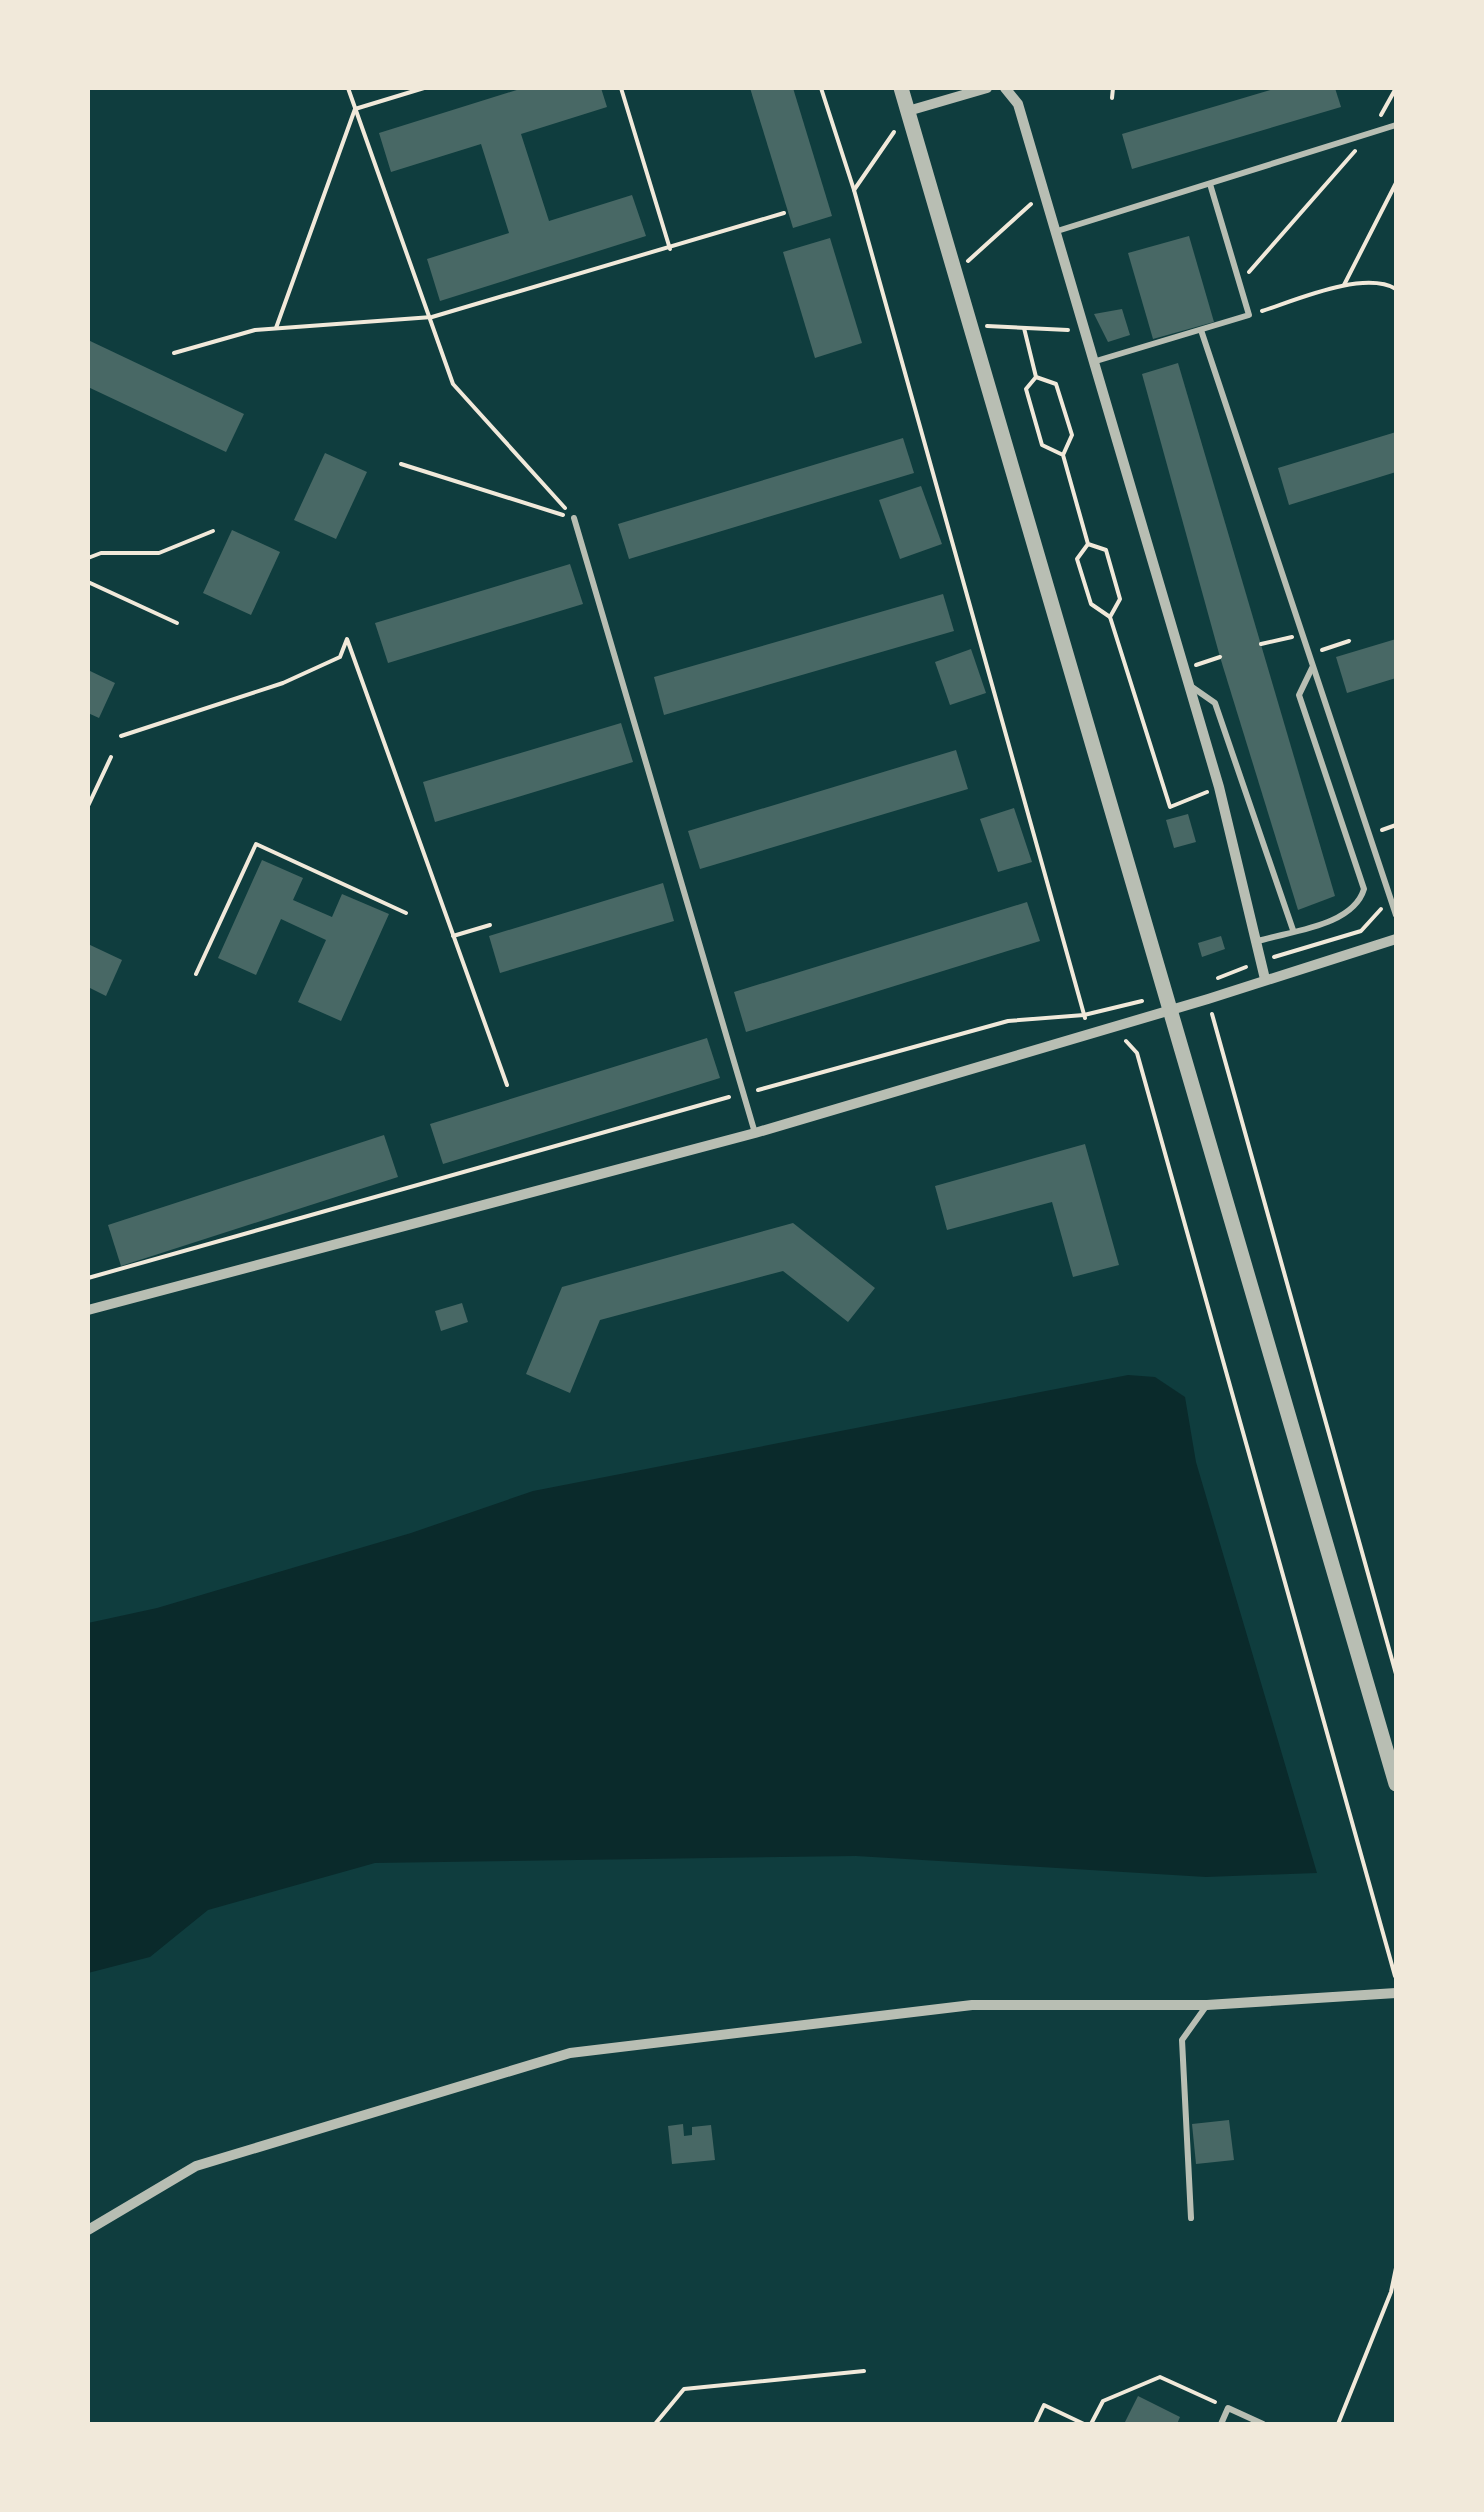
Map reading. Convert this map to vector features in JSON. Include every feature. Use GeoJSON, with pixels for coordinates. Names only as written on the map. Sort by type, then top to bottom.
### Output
{"type":"FeatureCollection","features":[{"type":"Feature","properties":{"kind":"street"},"geometry":{"type":"LineString","coordinates":[[901,88],[1396,1784]]}},
{"type":"Feature","properties":{"kind":"street"},"geometry":{"type":"LineString","coordinates":[[908,111],[987,88]]}},
{"type":"Feature","properties":{"kind":"street"},"geometry":{"type":"LineString","coordinates":[[1005,88],[1018,104],[1052,233],[1096,361],[1219,788],[1266,978]]}},
{"type":"Feature","properties":{"kind":"street"},"geometry":{"type":"LineString","coordinates":[[88,1310],[755,1132],[1208,1000],[1266,978],[1396,939]]}},
{"type":"Feature","properties":{"kind":"street"},"geometry":{"type":"LineString","coordinates":[[88,2230],[196,2166],[570,2053],[972,2006],[1207,2005],[1396,1993]]}},
{"type":"Feature","properties":{"kind":"lane"},"geometry":{"type":"LineString","coordinates":[[1052,233],[1396,125]]}},
{"type":"Feature","properties":{"kind":"lane"},"geometry":{"type":"LineString","coordinates":[[1096,361],[1249,315],[1210,184]]}},
{"type":"Feature","properties":{"kind":"lane"},"geometry":{"type":"LineString","coordinates":[[1202,330],[1396,915]]}},
{"type":"Feature","properties":{"kind":"lane"},"geometry":{"type":"LineString","coordinates":[[574,518],[755,1132]]}},
{"type":"Feature","properties":{"kind":"lane"},"geometry":{"type":"LineString","coordinates":[[1258,941],[1341,916],[1356,906],[1364,888],[1300,695],[1312,666]]}},
{"type":"Feature","properties":{"kind":"lane"},"geometry":{"type":"LineString","coordinates":[[1188,684],[1215,702],[1293,930]]}},
{"type":"Feature","properties":{"kind":"lane"},"geometry":{"type":"LineString","coordinates":[[1191,2218],[1182,2040],[1207,2005]]}},
{"type":"Feature","properties":{"kind":"lane"},"geometry":{"type":"LineString","coordinates":[[1220,2424],[1228,2408],[1263,2424]]}},
{"type":"Feature","properties":{"kind":"path"},"geometry":{"type":"LineString","coordinates":[[348,88],[453,384],[574,518]]}},
{"type":"Feature","properties":{"kind":"path"},"geometry":{"type":"LineString","coordinates":[[355,109],[424,88]]}},
{"type":"Feature","properties":{"kind":"path"},"geometry":{"type":"LineString","coordinates":[[621,88],[670,249]]}},
{"type":"Feature","properties":{"kind":"path"},"geometry":{"type":"LineString","coordinates":[[821,88],[854,190],[1089,1035],[1130,1042],[1137,1053],[1352,1807],[1396,1981]]}},
{"type":"Feature","properties":{"kind":"path"},"geometry":{"type":"LineString","coordinates":[[1112,98],[1113,88]]}},
{"type":"Feature","properties":{"kind":"path"},"geometry":{"type":"LineString","coordinates":[[1240,284],[1371,133],[1396,88]]}},
{"type":"Feature","properties":{"kind":"path"},"geometry":{"type":"LineString","coordinates":[[276,329],[355,109]]}},
{"type":"Feature","properties":{"kind":"path"},"geometry":{"type":"LineString","coordinates":[[854,190],[908,111]]}},
{"type":"Feature","properties":{"kind":"path"},"geometry":{"type":"LineString","coordinates":[[1344,285],[1396,182]]}},
{"type":"Feature","properties":{"kind":"path"},"geometry":{"type":"LineString","coordinates":[[954,275],[1042,194]]}},
{"type":"Feature","properties":{"kind":"path"},"geometry":{"type":"LineString","coordinates":[[174,354],[254,330],[432,317],[784,213]]}},
{"type":"Feature","properties":{"kind":"path"},"geometry":{"type":"LineString","coordinates":[[1249,315],[1344,285],[1390,285],[1396,290]]}},
{"type":"Feature","properties":{"kind":"path"},"geometry":{"type":"LineString","coordinates":[[968,325],[1086,331]]}},
{"type":"Feature","properties":{"kind":"path"},"geometry":{"type":"LineString","coordinates":[[1024,328],[1036,377]]}},
{"type":"Feature","properties":{"kind":"path"},"geometry":{"type":"LineString","coordinates":[[1036,377],[1056,384],[1072,435],[1062,455],[1088,544]]}},
{"type":"Feature","properties":{"kind":"path"},"geometry":{"type":"LineString","coordinates":[[1036,377],[1026,389],[1042,445],[1062,455]]}},
{"type":"Feature","properties":{"kind":"path"},"geometry":{"type":"LineString","coordinates":[[400,464],[574,518]]}},
{"type":"Feature","properties":{"kind":"path"},"geometry":{"type":"LineString","coordinates":[[88,558],[101,553],[159,553],[213,531]]}},
{"type":"Feature","properties":{"kind":"path"},"geometry":{"type":"LineString","coordinates":[[1088,544],[1106,550],[1120,599],[1110,617]]}},
{"type":"Feature","properties":{"kind":"path"},"geometry":{"type":"LineString","coordinates":[[1088,544],[1077,559],[1090,604],[1110,617],[1170,807],[1219,788]]}},
{"type":"Feature","properties":{"kind":"path"},"geometry":{"type":"LineString","coordinates":[[88,582],[177,623]]}},
{"type":"Feature","properties":{"kind":"path"},"geometry":{"type":"LineString","coordinates":[[1261,644],[1302,635]]}},
{"type":"Feature","properties":{"kind":"path"},"geometry":{"type":"LineString","coordinates":[[121,736],[283,684],[340,657],[346,639],[506,1086]]}},
{"type":"Feature","properties":{"kind":"path"},"geometry":{"type":"LineString","coordinates":[[1330,648],[1348,642]]}},
{"type":"Feature","properties":{"kind":"path"},"geometry":{"type":"LineString","coordinates":[[1184,670],[1220,657]]}},
{"type":"Feature","properties":{"kind":"path"},"geometry":{"type":"LineString","coordinates":[[88,806],[111,756]]}},
{"type":"Feature","properties":{"kind":"path"},"geometry":{"type":"LineString","coordinates":[[393,768],[402,772]]}},
{"type":"Feature","properties":{"kind":"path"},"geometry":{"type":"LineString","coordinates":[[196,974],[256,844],[406,913]]}},
{"type":"Feature","properties":{"kind":"path"},"geometry":{"type":"LineString","coordinates":[[453,936],[490,926]]}},
{"type":"Feature","properties":{"kind":"path"},"geometry":{"type":"LineString","coordinates":[[1208,1000],[1396,1674]]}},
{"type":"Feature","properties":{"kind":"path"},"geometry":{"type":"LineString","coordinates":[[1338,2424],[1391,2292],[1396,2268]]}},
{"type":"Feature","properties":{"kind":"path"},"geometry":{"type":"LineString","coordinates":[[655,2424],[684,2389],[864,2370]]}},
{"type":"Feature","properties":{"kind":"path"},"geometry":{"type":"LineString","coordinates":[[1091,2424],[1102,2401],[1160,2377],[1228,2408]]}},
{"type":"Feature","properties":{"kind":"path"},"geometry":{"type":"LineString","coordinates":[[1035,2424],[1044,2405],[1084,2424]]}},
{"type":"Feature","properties":{"kind":"water"},"geometry":{"type":"Polygon","coordinates":[[[1128,1375],[1155,1377],[1185,1397],[1196,1462],[1317,1873],[1206,1877],[856,1856],[375,1863],[208,1910],[150,1957],[88,1973],[88,1623],[157,1608],[411,1533],[533,1491],[1128,1375]]]}},
{"type":"Feature","properties":{"kind":"building"},"geometry":{"type":"Polygon","coordinates":[[[523,88],[601,88],[607,107],[521,134],[549,221],[632,195],[646,236],[440,301],[427,259],[509,233],[481,144],[391,172],[379,133],[523,88]]]}},
{"type":"Feature","properties":{"kind":"building"},"geometry":{"type":"Polygon","coordinates":[[[750,88],[793,88],[832,216],[793,228],[750,88]]]}},
{"type":"Feature","properties":{"kind":"building"},"geometry":{"type":"Polygon","coordinates":[[[1277,88],[1335,88],[1341,107],[1132,169],[1122,134],[1277,88]]]}},
{"type":"Feature","properties":{"kind":"building"},"geometry":{"type":"Polygon","coordinates":[[[1189,236],[1214,322],[1153,339],[1128,253],[1189,236]]]}},
{"type":"Feature","properties":{"kind":"building"},"geometry":{"type":"Polygon","coordinates":[[[830,238],[862,343],[815,358],[783,252],[830,238]]]}},
{"type":"Feature","properties":{"kind":"building"},"geometry":{"type":"Polygon","coordinates":[[[1122,309],[1130,335],[1108,342],[1094,314],[1122,309]]]}},
{"type":"Feature","properties":{"kind":"building"},"geometry":{"type":"Polygon","coordinates":[[[88,340],[244,414],[226,452],[88,387],[88,340]]]}},
{"type":"Feature","properties":{"kind":"building"},"geometry":{"type":"Polygon","coordinates":[[[1178,363],[1335,896],[1298,910],[1220,657],[1142,374],[1178,363]]]}},
{"type":"Feature","properties":{"kind":"building"},"geometry":{"type":"Polygon","coordinates":[[[1396,432],[1396,472],[1289,505],[1278,468],[1396,432]]]}},
{"type":"Feature","properties":{"kind":"building"},"geometry":{"type":"Polygon","coordinates":[[[903,438],[914,473],[629,559],[618,524],[903,438]]]}},
{"type":"Feature","properties":{"kind":"building"},"geometry":{"type":"Polygon","coordinates":[[[325,453],[367,472],[336,539],[294,520],[325,453]]]}},
{"type":"Feature","properties":{"kind":"building"},"geometry":{"type":"Polygon","coordinates":[[[921,486],[942,544],[900,559],[879,500],[921,486]]]}},
{"type":"Feature","properties":{"kind":"building"},"geometry":{"type":"Polygon","coordinates":[[[232,530],[280,552],[251,615],[203,593],[232,530]]]}},
{"type":"Feature","properties":{"kind":"building"},"geometry":{"type":"Polygon","coordinates":[[[570,564],[583,604],[388,663],[375,623],[570,564]]]}},
{"type":"Feature","properties":{"kind":"building"},"geometry":{"type":"Polygon","coordinates":[[[943,594],[954,631],[664,715],[654,677],[943,594]]]}},
{"type":"Feature","properties":{"kind":"building"},"geometry":{"type":"Polygon","coordinates":[[[1396,639],[1396,678],[1347,693],[1336,657],[1396,639]]]}},
{"type":"Feature","properties":{"kind":"building"},"geometry":{"type":"Polygon","coordinates":[[[971,649],[986,693],[950,705],[935,662],[971,649]]]}},
{"type":"Feature","properties":{"kind":"building"},"geometry":{"type":"Polygon","coordinates":[[[88,670],[115,683],[99,718],[88,713],[88,670]]]}},
{"type":"Feature","properties":{"kind":"building"},"geometry":{"type":"Polygon","coordinates":[[[621,723],[633,762],[435,822],[423,782],[621,723]]]}},
{"type":"Feature","properties":{"kind":"building"},"geometry":{"type":"Polygon","coordinates":[[[956,750],[968,789],[700,869],[688,831],[956,750]]]}},
{"type":"Feature","properties":{"kind":"building"},"geometry":{"type":"Polygon","coordinates":[[[1014,808],[1032,862],[998,872],[980,819],[1014,808]]]}},
{"type":"Feature","properties":{"kind":"building"},"geometry":{"type":"Polygon","coordinates":[[[1188,814],[1196,842],[1174,848],[1166,820],[1188,814]]]}},
{"type":"Feature","properties":{"kind":"building"},"geometry":{"type":"Polygon","coordinates":[[[262,860],[303,878],[293,900],[332,917],[342,894],[389,914],[341,1021],[298,1002],[326,940],[281,919],[256,975],[218,958],[262,860]]]}},
{"type":"Feature","properties":{"kind":"building"},"geometry":{"type":"Polygon","coordinates":[[[663,883],[674,921],[500,973],[489,936],[663,883]]]}},
{"type":"Feature","properties":{"kind":"building"},"geometry":{"type":"Polygon","coordinates":[[[1027,902],[1040,941],[746,1032],[734,992],[1027,902]]]}},
{"type":"Feature","properties":{"kind":"building"},"geometry":{"type":"Polygon","coordinates":[[[1221,936],[1225,949],[1202,957],[1198,943],[1221,936]]]}},
{"type":"Feature","properties":{"kind":"building"},"geometry":{"type":"Polygon","coordinates":[[[88,944],[122,960],[106,996],[88,987],[88,944]]]}},
{"type":"Feature","properties":{"kind":"building"},"geometry":{"type":"Polygon","coordinates":[[[707,1038],[720,1078],[443,1164],[430,1124],[707,1038]]]}},
{"type":"Feature","properties":{"kind":"building"},"geometry":{"type":"Polygon","coordinates":[[[384,1135],[398,1177],[121,1266],[108,1225],[384,1135]]]}},
{"type":"Feature","properties":{"kind":"building"},"geometry":{"type":"Polygon","coordinates":[[[1085,1144],[1119,1265],[1073,1277],[1052,1202],[947,1230],[935,1186],[1085,1144]]]}},
{"type":"Feature","properties":{"kind":"building"},"geometry":{"type":"Polygon","coordinates":[[[793,1223],[875,1288],[848,1322],[783,1271],[600,1320],[570,1393],[526,1374],[562,1287],[793,1223]]]}},
{"type":"Feature","properties":{"kind":"building"},"geometry":{"type":"Polygon","coordinates":[[[462,1303],[468,1322],[441,1331],[435,1311],[462,1303]]]}},
{"type":"Feature","properties":{"kind":"building"},"geometry":{"type":"Polygon","coordinates":[[[1229,2120],[1234,2160],[1196,2164],[1192,2124],[1229,2120]]]}},
{"type":"Feature","properties":{"kind":"building"},"geometry":{"type":"Polygon","coordinates":[[[683,2124],[684,2136],[692,2135],[692,2127],[711,2125],[715,2160],[672,2164],[668,2126],[683,2124]]]}},
{"type":"Feature","properties":{"kind":"building"},"geometry":{"type":"Polygon","coordinates":[[[1138,2396],[1180,2417],[1177,2424],[1124,2424],[1138,2396]]]}}]}
